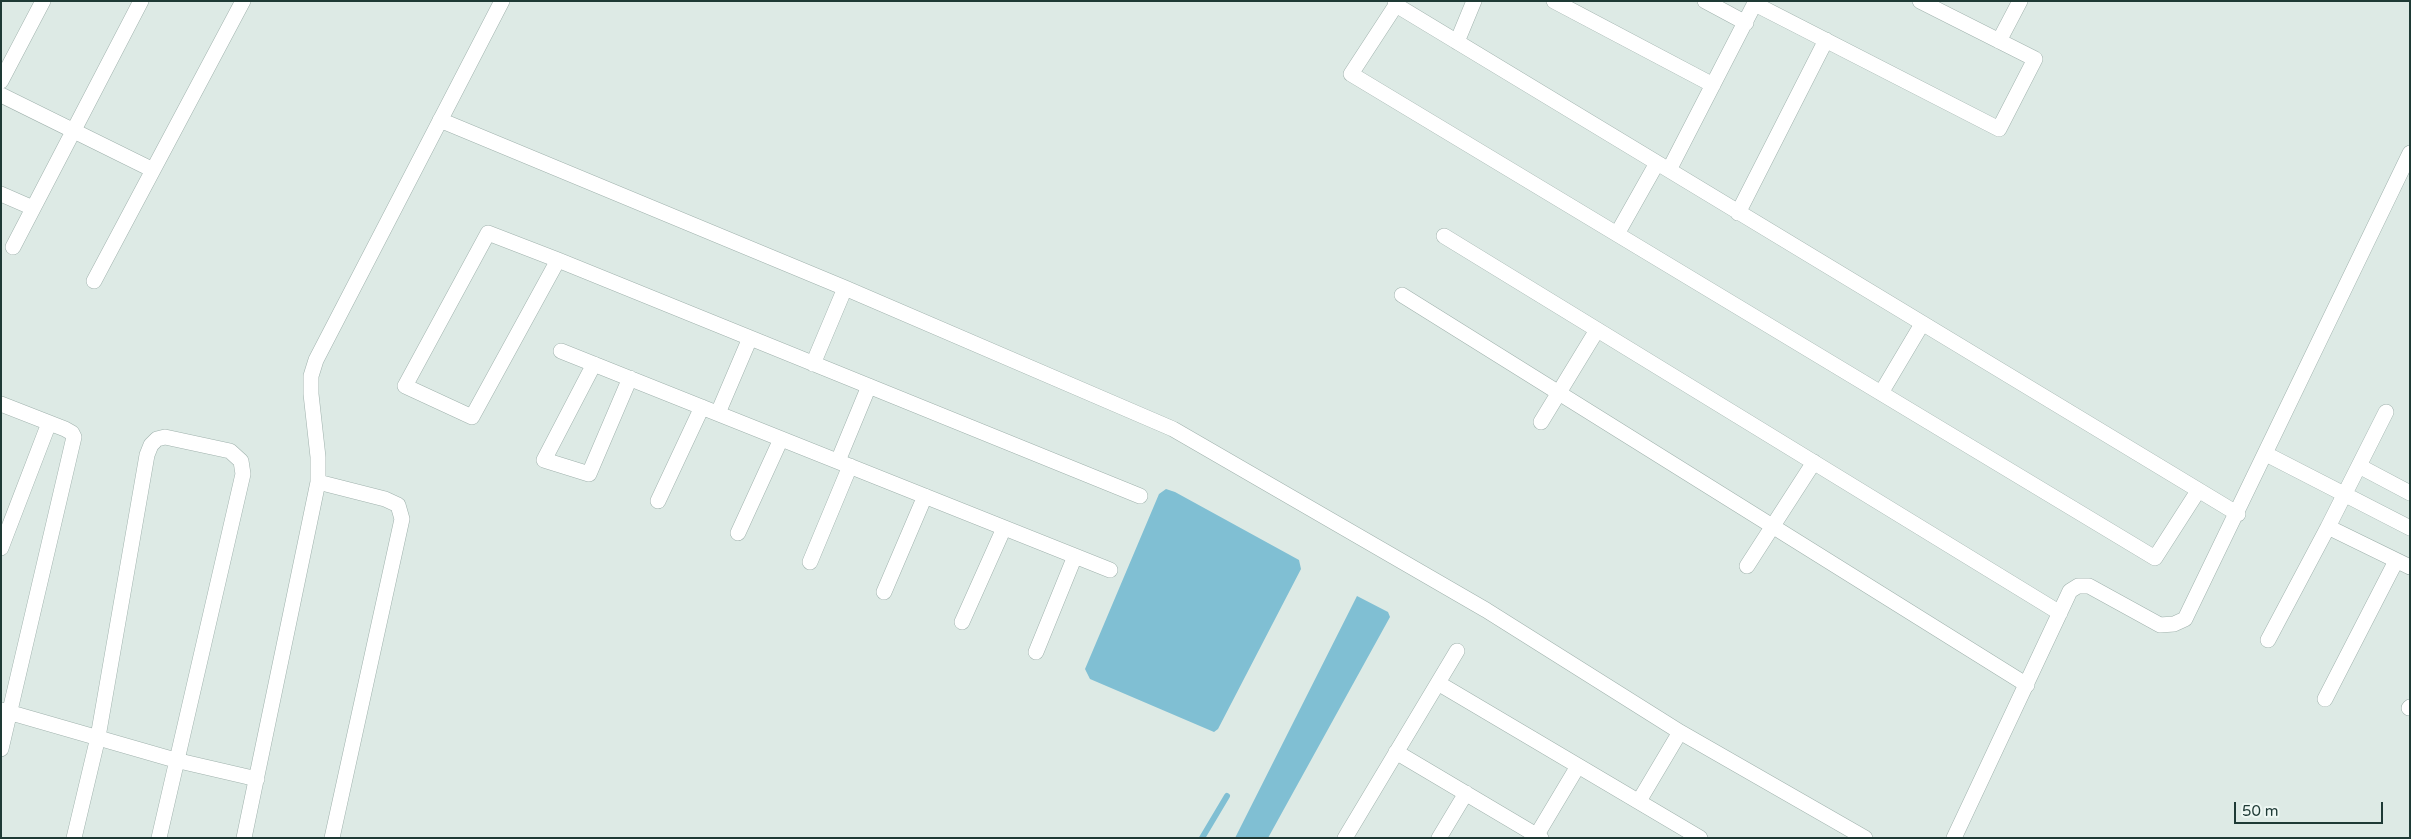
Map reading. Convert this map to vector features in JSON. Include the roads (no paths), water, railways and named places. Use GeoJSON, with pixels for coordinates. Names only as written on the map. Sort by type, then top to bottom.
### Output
{"type":"FeatureCollection","features":[{"type":"Feature","properties":{"kind":"street"},"geometry":{"type":"LineString","coordinates":[[1,81],[43,1]]}},
{"type":"Feature","properties":{"kind":"street"},"geometry":{"type":"LineString","coordinates":[[13,248],[141,1]]}},
{"type":"Feature","properties":{"kind":"street"},"geometry":{"type":"LineString","coordinates":[[94,281],[243,1]]}},
{"type":"Feature","properties":{"kind":"street"},"geometry":{"type":"LineString","coordinates":[[244,838],[318,482],[318,457],[311,394],[312,376],[316,360],[502,1]]}},
{"type":"Feature","properties":{"kind":"street"},"geometry":{"type":"LineString","coordinates":[[1457,42],[1474,1]]}},
{"type":"Feature","properties":{"kind":"street"},"geometry":{"type":"LineString","coordinates":[[1554,1],[1713,85]]}},
{"type":"Feature","properties":{"kind":"street"},"geometry":{"type":"LineString","coordinates":[[1999,41],[2020,1]]}},
{"type":"Feature","properties":{"kind":"street"},"geometry":{"type":"LineString","coordinates":[[2198,491],[2155,558],[1351,74],[1396,3],[1457,42],[2238,514]]}},
{"type":"Feature","properties":{"kind":"street"},"geometry":{"type":"LineString","coordinates":[[1712,3],[1746,22]]}},
{"type":"Feature","properties":{"kind":"street"},"geometry":{"type":"LineString","coordinates":[[1616,234],[1663,167],[1713,85],[1756,3],[1999,129],[2034,59],[1928,3]]}},
{"type":"Feature","properties":{"kind":"street"},"geometry":{"type":"LineString","coordinates":[[1738,212],[1826,40]]}},
{"type":"Feature","properties":{"kind":"street"},"geometry":{"type":"LineString","coordinates":[[1,96],[153,170]]}},
{"type":"Feature","properties":{"kind":"street"},"geometry":{"type":"LineString","coordinates":[[440,120],[845,288],[1173,429],[1486,610],[1680,732],[1865,838]]}},
{"type":"Feature","properties":{"kind":"street"},"geometry":{"type":"LineString","coordinates":[[1954,838],[2070,591],[2084,585],[2089,586],[2160,625],[2174,624],[2185,619],[2238,514],[2410,152]]}},
{"type":"Feature","properties":{"kind":"street"},"geometry":{"type":"LineString","coordinates":[[1,194],[33,208]]}},
{"type":"Feature","properties":{"kind":"street"},"geometry":{"type":"LineString","coordinates":[[558,260],[472,417],[405,386],[488,232],[558,260],[813,364],[1140,496]]}},
{"type":"Feature","properties":{"kind":"street"},"geometry":{"type":"LineString","coordinates":[[1444,236],[2060,613]]}},
{"type":"Feature","properties":{"kind":"street"},"geometry":{"type":"LineString","coordinates":[[813,364],[845,288]]}},
{"type":"Feature","properties":{"kind":"street"},"geometry":{"type":"LineString","coordinates":[[1402,295],[2027,684]]}},
{"type":"Feature","properties":{"kind":"street"},"geometry":{"type":"LineString","coordinates":[[1881,393],[1922,324]]}},
{"type":"Feature","properties":{"kind":"street"},"geometry":{"type":"LineString","coordinates":[[1541,422],[1597,330]]}},
{"type":"Feature","properties":{"kind":"street"},"geometry":{"type":"LineString","coordinates":[[718,413],[750,338]]}},
{"type":"Feature","properties":{"kind":"street"},"geometry":{"type":"LineString","coordinates":[[561,350],[1110,570]]}},
{"type":"Feature","properties":{"kind":"street"},"geometry":{"type":"LineString","coordinates":[[594,364],[544,460],[589,474],[630,378]]}},
{"type":"Feature","properties":{"kind":"street"},"geometry":{"type":"LineString","coordinates":[[810,562],[869,386]]}},
{"type":"Feature","properties":{"kind":"street"},"geometry":{"type":"LineString","coordinates":[[1,404],[72,433],[74,437],[5,711],[1,749]]}},
{"type":"Feature","properties":{"kind":"street"},"geometry":{"type":"LineString","coordinates":[[658,501],[702,407]]}},
{"type":"Feature","properties":{"kind":"street"},"geometry":{"type":"LineString","coordinates":[[2268,640],[2386,412]]}},
{"type":"Feature","properties":{"kind":"street"},"geometry":{"type":"LineString","coordinates":[[1,548],[49,423]]}},
{"type":"Feature","properties":{"kind":"street"},"geometry":{"type":"LineString","coordinates":[[74,838],[98,738],[147,454],[151,445],[157,439],[165,437],[230,451],[241,461],[243,474],[158,838]]}},
{"type":"Feature","properties":{"kind":"street"},"geometry":{"type":"LineString","coordinates":[[738,533],[781,439]]}},
{"type":"Feature","properties":{"kind":"street"},"geometry":{"type":"LineString","coordinates":[[2266,454],[2410,528]]}},
{"type":"Feature","properties":{"kind":"street"},"geometry":{"type":"LineString","coordinates":[[1747,566],[1814,462]]}},
{"type":"Feature","properties":{"kind":"street"},"geometry":{"type":"LineString","coordinates":[[2359,466],[2410,493]]}},
{"type":"Feature","properties":{"kind":"street"},"geometry":{"type":"LineString","coordinates":[[318,482],[385,499],[398,505],[402,519],[332,838]]}},
{"type":"Feature","properties":{"kind":"street"},"geometry":{"type":"LineString","coordinates":[[884,592],[925,496]]}},
{"type":"Feature","properties":{"kind":"street"},"geometry":{"type":"LineString","coordinates":[[2325,699],[2403,564],[2328,527]]}},
{"type":"Feature","properties":{"kind":"street"},"geometry":{"type":"LineString","coordinates":[[962,622],[1004,528]]}},
{"type":"Feature","properties":{"kind":"street"},"geometry":{"type":"LineString","coordinates":[[1036,652],[1075,556]]}},
{"type":"Feature","properties":{"kind":"street"},"geometry":{"type":"LineString","coordinates":[[1345,838],[1457,651]]}},
{"type":"Feature","properties":{"kind":"street"},"geometry":{"type":"LineString","coordinates":[[1438,684],[1700,838]]}},
{"type":"Feature","properties":{"kind":"street"},"geometry":{"type":"LineString","coordinates":[[5,711],[175,760],[257,779]]}},
{"type":"Feature","properties":{"kind":"street"},"geometry":{"type":"LineString","coordinates":[[1638,801],[1680,732]]}},
{"type":"Feature","properties":{"kind":"street"},"geometry":{"type":"LineString","coordinates":[[1396,752],[1537,837],[1578,766]]}},
{"type":"Feature","properties":{"kind":"street"},"geometry":{"type":"LineString","coordinates":[[1439,838],[1466,794]]}},
{"type":"Feature","properties":{"kind":"water"},"geometry":{"type":"Polygon","coordinates":[[[1166,489],[1175,492],[1299,560],[1301,569],[1218,729],[1214,732],[1090,679],[1085,669],[1159,494],[1166,489]]]}},
{"type":"Feature","properties":{"kind":"water"},"geometry":{"type":"Polygon","coordinates":[[[1357,596],[1388,612],[1390,617],[1268,838],[1235,838],[1357,596]]]}},
{"type":"Feature","properties":{"kind":"waterway"},"geometry":{"type":"LineString","coordinates":[[1202,838],[1227,796]]}}]}
